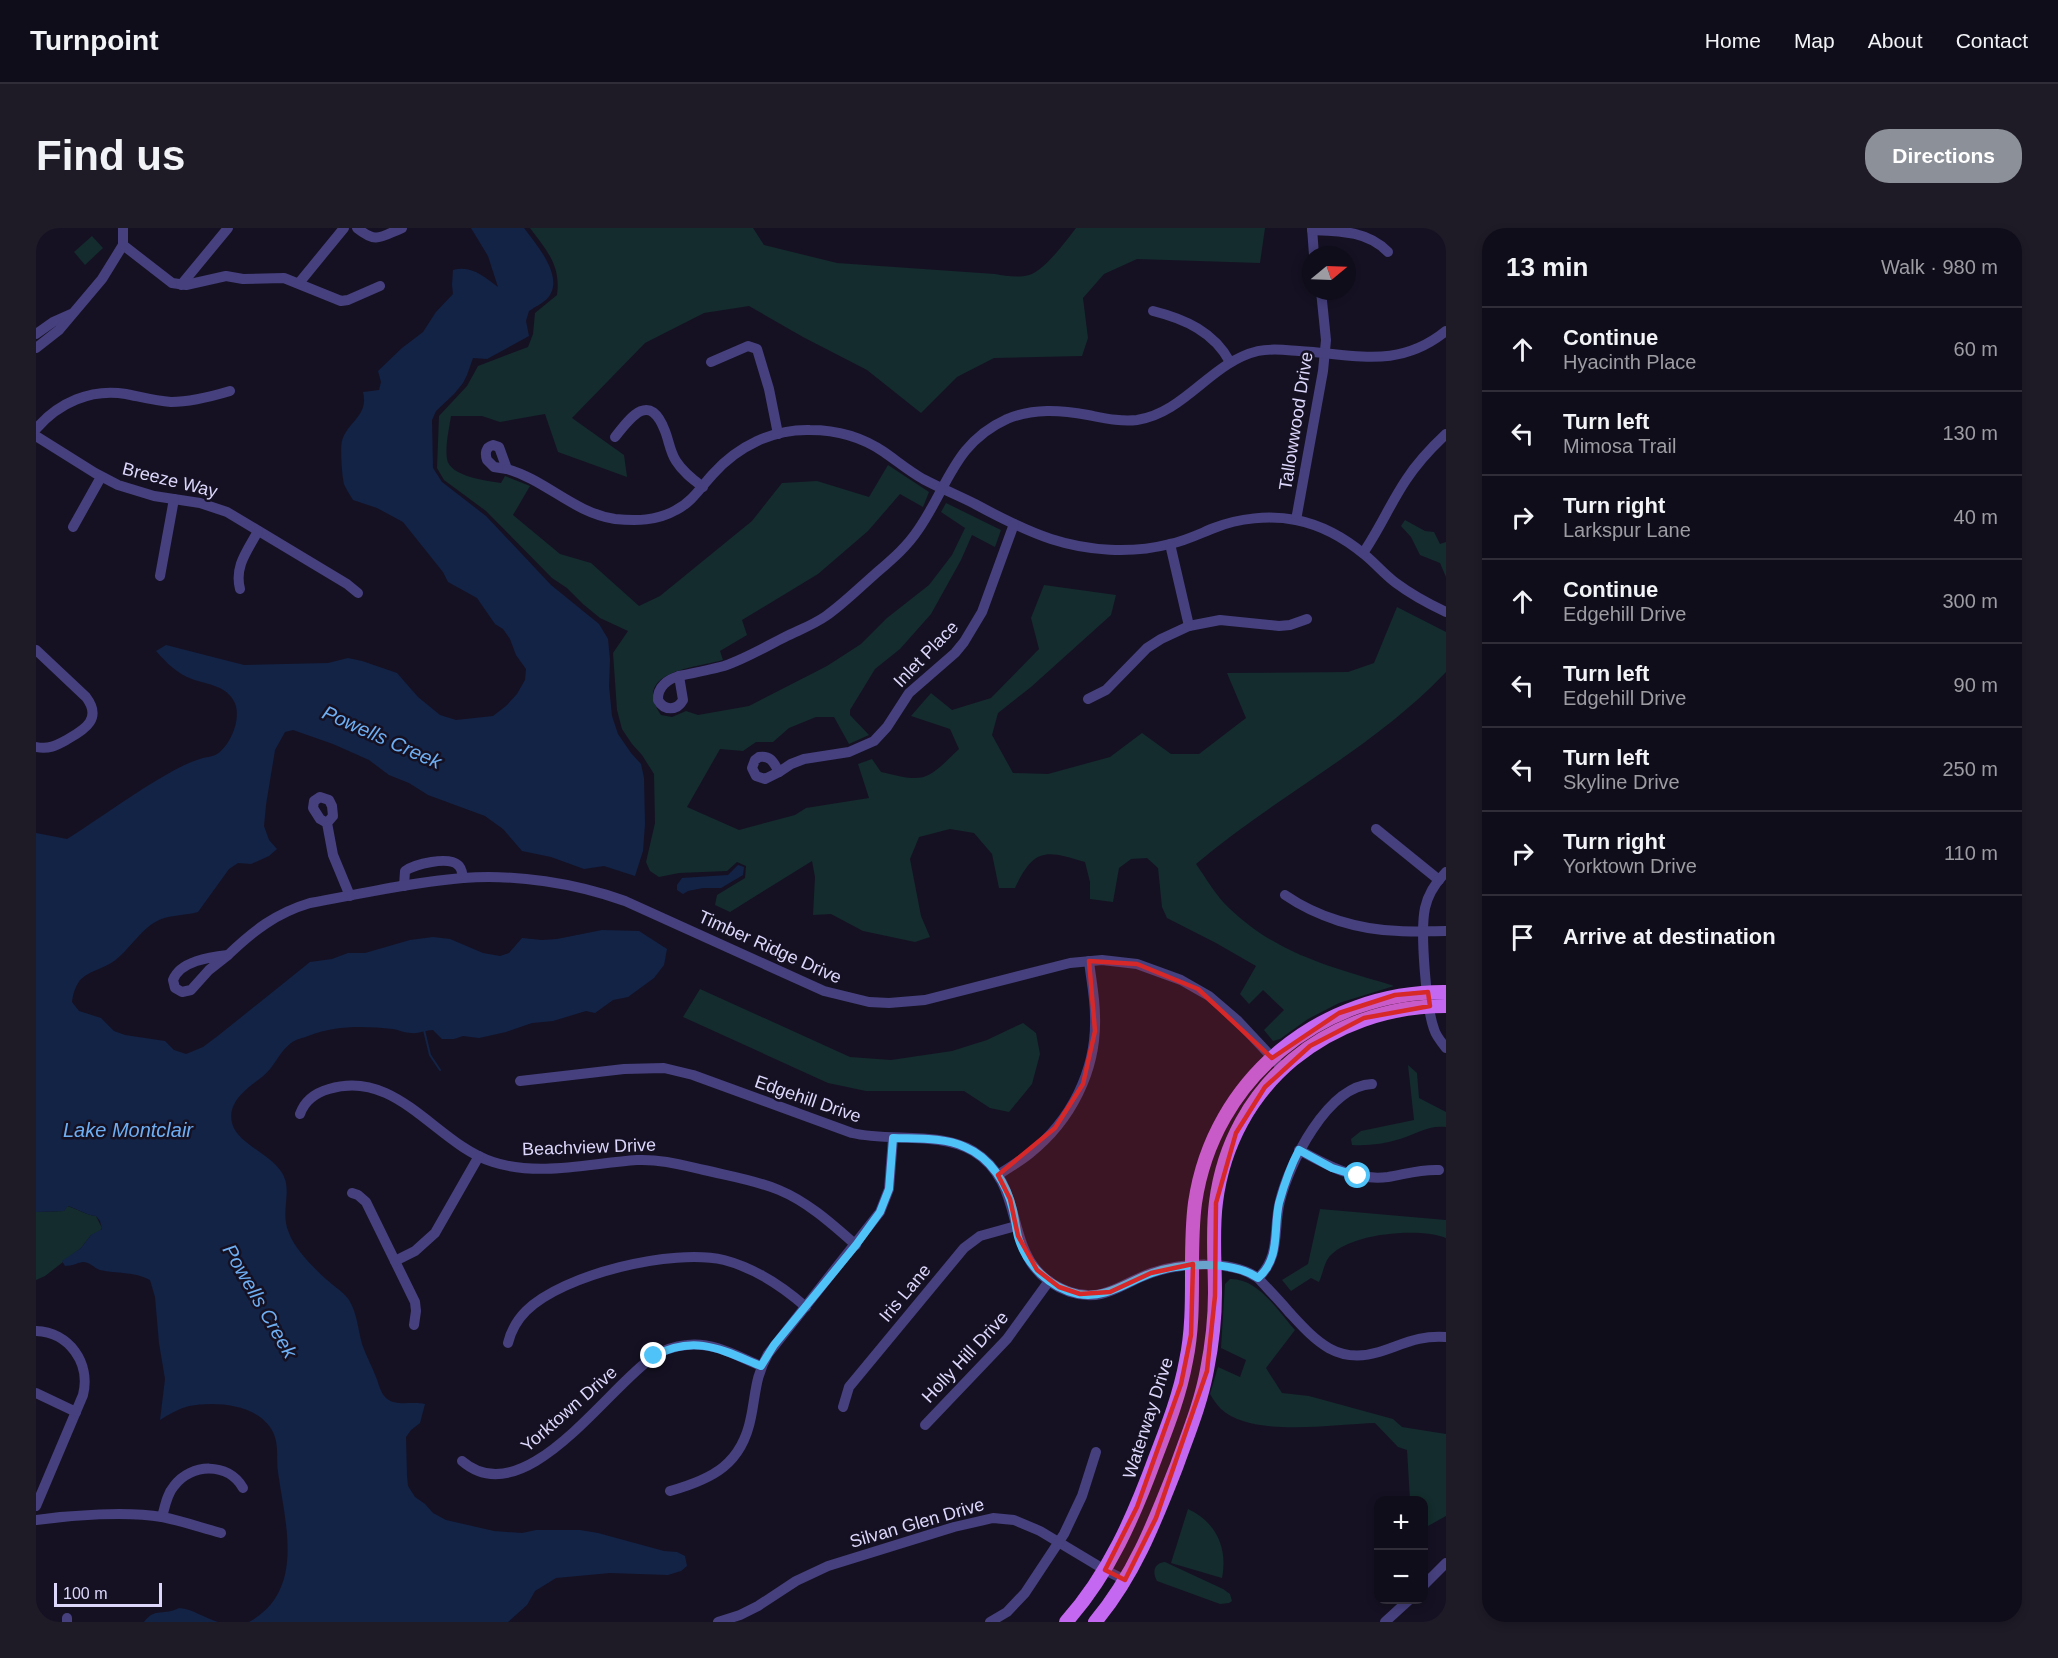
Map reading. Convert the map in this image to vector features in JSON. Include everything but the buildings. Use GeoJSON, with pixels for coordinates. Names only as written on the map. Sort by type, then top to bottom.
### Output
{"type":"FeatureCollection","features":[{"type":"Feature","properties":{"kind":"main road","name":"Waterway Drive"},"geometry":{"type":"LineString","coordinates":[[1066,1622],[1105,1570],[1137,1507],[1174,1410],[1191,1335],[1195,1202],[1210,1146],[1221,1124],[1242,1090],[1272,1058],[1306,1031],[1352,1007],[1395,995],[1446,992]]}},
{"type":"Feature","properties":{"kind":"main road"},"geometry":{"type":"LineString","coordinates":[[1095,1622],[1125,1580],[1138,1557],[1156,1518],[1200,1401],[1211,1348],[1215,1296],[1216,1203],[1226,1159],[1245,1116],[1265,1087],[1282,1068],[1310,1046],[1347,1025],[1383,1013],[1446,1006]]}},
{"type":"Feature","properties":{"kind":"street"},"geometry":{"type":"LineString","coordinates":[[36,348],[60,330],[102,279],[123,245],[123,228]]}},
{"type":"Feature","properties":{"kind":"street"},"geometry":{"type":"LineString","coordinates":[[181,285],[228,228]]}},
{"type":"Feature","properties":{"kind":"street"},"geometry":{"type":"LineString","coordinates":[[299,283],[344,228]]}},
{"type":"Feature","properties":{"kind":"street"},"geometry":{"type":"LineString","coordinates":[[357,228],[368,237],[375,239],[402,228]]}},
{"type":"Feature","properties":{"kind":"street"},"geometry":{"type":"LineString","coordinates":[[1313,246],[1312,229],[1363,235],[1374,240],[1389,252]]}},
{"type":"Feature","properties":{"kind":"street"},"geometry":{"type":"LineString","coordinates":[[123,245],[172,283],[181,285],[226,276],[243,279],[284,278],[341,301],[380,286]]}},
{"type":"Feature","properties":{"kind":"street","name":"Tallowwood Drive"},"geometry":{"type":"LineString","coordinates":[[1296,520],[1325,353],[1322,300]]}},
{"type":"Feature","properties":{"kind":"street"},"geometry":{"type":"LineString","coordinates":[[1153,311],[1182,320],[1204,332],[1220,346],[1230,362]]}},
{"type":"Feature","properties":{"kind":"street"},"geometry":{"type":"LineString","coordinates":[[36,334],[53,322],[71,314]]}},
{"type":"Feature","properties":{"kind":"street"},"geometry":{"type":"LineString","coordinates":[[679,676],[710,670],[738,660],[826,615],[845,602],[905,548],[929,513],[950,472],[964,451],[985,432],[1008,419],[1042,411],[1071,412],[1114,420],[1138,420],[1150,417],[1184,397],[1230,362],[1268,349],[1371,358],[1390,357],[1414,351],[1446,331]]}},
{"type":"Feature","properties":{"kind":"street"},"geometry":{"type":"LineString","coordinates":[[711,362],[748,346],[757,349],[769,389],[778,434]]}},
{"type":"Feature","properties":{"kind":"street"},"geometry":{"type":"LineString","coordinates":[[36,429],[62,406],[85,396],[124,394],[175,402],[190,401],[230,391]]}},
{"type":"Feature","properties":{"kind":"street"},"geometry":{"type":"LineString","coordinates":[[615,437],[641,409],[650,409],[662,425],[675,460],[689,477],[703,487]]}},
{"type":"Feature","properties":{"kind":"street"},"geometry":{"type":"LineString","coordinates":[[507,469],[531,477],[584,510],[621,519],[646,520],[679,509],[736,453],[753,443],[778,434],[811,430],[843,434],[859,438],[922,478],[1014,524],[1051,539],[1091,548],[1130,550],[1170,544],[1248,519],[1269,517],[1296,520],[1336,535],[1363,553],[1408,591],[1446,612]]}},
{"type":"Feature","properties":{"kind":"street"},"geometry":{"type":"LineString","coordinates":[[1363,553],[1406,481],[1446,434]]}},
{"type":"Feature","properties":{"kind":"street","name":"Breeze Way"},"geometry":{"type":"LineString","coordinates":[[36,436],[101,477],[136,491],[214,507],[227,512],[347,584],[358,593]]}},
{"type":"Feature","properties":{"kind":"street"},"geometry":{"type":"LineString","coordinates":[[73,527],[101,477]]}},
{"type":"Feature","properties":{"kind":"street"},"geometry":{"type":"LineString","coordinates":[[160,576],[174,499]]}},
{"type":"Feature","properties":{"kind":"street","name":"Inlet Place"},"geometry":{"type":"LineString","coordinates":[[779,772],[804,759],[849,752],[881,735],[909,693],[955,653],[975,625],[982,612],[1014,524]]}},
{"type":"Feature","properties":{"kind":"street"},"geometry":{"type":"LineString","coordinates":[[240,589],[238,573],[240,563],[258,531]]}},
{"type":"Feature","properties":{"kind":"street"},"geometry":{"type":"LineString","coordinates":[[1170,544],[1189,626]]}},
{"type":"Feature","properties":{"kind":"street"},"geometry":{"type":"LineString","coordinates":[[1088,699],[1106,690],[1147,648],[1189,626],[1220,620],[1279,626],[1307,619]]}},
{"type":"Feature","properties":{"kind":"street"},"geometry":{"type":"LineString","coordinates":[[36,650],[86,698],[92,713],[89,725],[84,730],[51,748],[36,747]]}},
{"type":"Feature","properties":{"kind":"street"},"geometry":{"type":"LineString","coordinates":[[327,823],[333,855],[350,896]]}},
{"type":"Feature","properties":{"kind":"street"},"geometry":{"type":"LineString","coordinates":[[1376,829],[1442,876],[1428,897],[1423,931],[1434,1030],[1446,1048]]}},
{"type":"Feature","properties":{"kind":"street"},"geometry":{"type":"LineString","coordinates":[[405,886],[405,871],[428,862],[453,862],[460,867],[463,878]]}},
{"type":"Feature","properties":{"kind":"street","name":"Timber Ridge Drive"},"geometry":{"type":"LineString","coordinates":[[228,955],[204,959],[178,971],[173,980],[175,988],[182,992],[191,990],[209,970],[228,955],[258,927],[281,913],[310,903],[463,878],[502,878],[548,882],[603,893],[646,910],[824,991],[869,1002],[925,1000],[1046,968],[1089,961],[1113,960],[1137,964],[1162,972],[1198,989],[1229,1013],[1282,1068]]}},
{"type":"Feature","properties":{"kind":"street"},"geometry":{"type":"LineString","coordinates":[[1285,895],[1314,912],[1354,925],[1398,932],[1446,931]]}},
{"type":"Feature","properties":{"kind":"street"},"geometry":{"type":"LineString","coordinates":[[998,1174],[1028,1155],[1055,1128],[1083,1084],[1091,1059],[1095,1031],[1095,1004],[1089,961]]}},
{"type":"Feature","properties":{"kind":"street","name":"Edgehill Drive"},"geometry":{"type":"LineString","coordinates":[[520,1081],[624,1069],[664,1068],[693,1075],[852,1133],[944,1141],[964,1146],[982,1157],[998,1174],[1010,1198],[1022,1247],[1028,1259],[1049,1281],[1070,1292],[1101,1294],[1120,1289],[1151,1273],[1180,1266],[1242,1269],[1258,1278]]}},
{"type":"Feature","properties":{"kind":"street"},"geometry":{"type":"LineString","coordinates":[[1372,1084],[1356,1088],[1333,1105],[1299,1150],[1280,1202],[1273,1258],[1258,1278],[1311,1336],[1334,1351],[1360,1355],[1380,1352],[1418,1338],[1446,1337]]}},
{"type":"Feature","properties":{"kind":"street","name":"Beachview Drive"},"geometry":{"type":"LineString","coordinates":[[300,1114],[310,1098],[327,1089],[349,1085],[373,1088],[393,1097],[479,1156],[493,1162],[545,1169],[639,1160],[678,1163],[753,1181],[779,1190],[812,1208],[856,1245]]}},
{"type":"Feature","properties":{"kind":"street"},"geometry":{"type":"LineString","coordinates":[[670,1491],[709,1478],[726,1465],[737,1451],[748,1428],[755,1383],[761,1366],[774,1345],[875,1220],[885,1201],[890,1180],[893,1138]]}},
{"type":"Feature","properties":{"kind":"street"},"geometry":{"type":"LineString","coordinates":[[1299,1150],[1345,1173],[1369,1178],[1425,1169],[1439,1170]]}},
{"type":"Feature","properties":{"kind":"street"},"geometry":{"type":"LineString","coordinates":[[395,1261],[415,1251],[435,1233],[479,1156]]}},
{"type":"Feature","properties":{"kind":"street"},"geometry":{"type":"LineString","coordinates":[[352,1193],[366,1202],[415,1302],[414,1325]]}},
{"type":"Feature","properties":{"kind":"street","name":"Iris Lane"},"geometry":{"type":"LineString","coordinates":[[843,1407],[849,1387],[964,1248],[980,1236],[1016,1226]]}},
{"type":"Feature","properties":{"kind":"street"},"geometry":{"type":"LineString","coordinates":[[508,1343],[520,1317],[532,1305],[554,1290],[634,1264],[670,1257],[710,1258],[744,1267],[777,1284],[806,1307]]}},
{"type":"Feature","properties":{"kind":"street","name":"Holly Hill Drive"},"geometry":{"type":"LineString","coordinates":[[925,1425],[1007,1339],[1049,1281]]}},
{"type":"Feature","properties":{"kind":"street"},"geometry":{"type":"LineString","coordinates":[[36,1331],[48,1332],[65,1340],[80,1359],[84,1369],[85,1388],[36,1506]]}},
{"type":"Feature","properties":{"kind":"street","name":"Yorktown Drive"},"geometry":{"type":"LineString","coordinates":[[462,1461],[472,1468],[490,1473],[512,1472],[532,1465],[552,1450],[651,1359],[675,1347],[709,1346],[761,1366]]}},
{"type":"Feature","properties":{"kind":"street"},"geometry":{"type":"LineString","coordinates":[[36,1393],[76,1412]]}},
{"type":"Feature","properties":{"kind":"street"},"geometry":{"type":"LineString","coordinates":[[990,1622],[1017,1603],[1059,1542],[1082,1496],[1096,1452]]}},
{"type":"Feature","properties":{"kind":"street"},"geometry":{"type":"LineString","coordinates":[[162,1517],[169,1493],[174,1485],[196,1470],[219,1470],[234,1477],[243,1488]]}},
{"type":"Feature","properties":{"kind":"street"},"geometry":{"type":"LineString","coordinates":[[36,1520],[74,1516],[144,1515],[162,1517],[221,1533]]}},
{"type":"Feature","properties":{"kind":"street","name":"Silvan Glen Drive"},"geometry":{"type":"LineString","coordinates":[[718,1622],[741,1618],[796,1581],[828,1566],[993,1518],[1014,1520],[1040,1531],[1125,1580]]}},
{"type":"Feature","properties":{"kind":"street"},"geometry":{"type":"LineString","coordinates":[[1428,1581],[1446,1563]]}},
{"type":"Feature","properties":{"kind":"street"},"geometry":{"type":"LineString","coordinates":[[1385,1622],[1404,1604]]}},
{"type":"Feature","properties":{"kind":"highlighted area"},"geometry":{"type":"Polygon","coordinates":[[[1089,961],[1137,964],[1198,989],[1272,1058],[1339,1013],[1395,995],[1428,992],[1430,1006],[1364,1018],[1310,1046],[1265,1087],[1236,1133],[1216,1203],[1215,1296],[1207,1371],[1156,1518],[1125,1580],[1105,1570],[1137,1507],[1181,1384],[1191,1335],[1193,1264],[1151,1273],[1110,1292],[1080,1294],[1059,1287],[1037,1270],[1018,1236],[1010,1199],[998,1175],[1055,1128],[1083,1084],[1095,1031],[1089,961]]]}},
{"type":"Feature","properties":{"kind":"green space"},"geometry":{"type":"Polygon","coordinates":[[[530,228],[753,228],[764,245],[837,263],[1016,277],[1035,273],[1054,255],[1076,228],[1265,228],[1260,263],[1137,259],[1104,274],[1083,298],[1088,338],[1082,356],[994,358],[957,377],[921,413],[867,370],[749,306],[704,313],[645,343],[572,418],[624,455],[627,477],[558,452],[545,414],[500,422],[482,416],[451,416],[447,459],[454,470],[470,477],[501,483],[505,476],[530,486],[513,515],[560,554],[591,563],[639,606],[660,596],[752,521],[782,483],[817,481],[869,497],[888,465],[929,492],[923,507],[900,494],[868,531],[818,574],[742,620],[747,635],[720,651],[723,660],[683,669],[660,680],[654,689],[654,700],[661,715],[672,717],[686,711],[698,715],[749,706],[827,666],[861,644],[887,618],[929,585],[952,555],[965,528],[941,512],[946,503],[1001,530],[995,547],[972,535],[931,614],[900,649],[875,669],[850,710],[850,715],[869,735],[849,744],[834,717],[816,717],[789,728],[773,742],[756,742],[743,751],[720,749],[687,807],[739,830],[795,815],[806,808],[869,798],[858,764],[872,759],[881,772],[908,778],[924,777],[939,768],[959,749],[950,729],[911,716],[931,693],[952,710],[991,698],[1039,649],[1031,618],[1044,585],[1116,595],[1111,615],[1031,687],[998,713],[992,735],[1013,773],[1048,774],[1110,757],[1142,733],[1171,754],[1199,754],[1246,718],[1227,673],[1348,672],[1374,663],[1397,607],[1446,632],[1446,672],[1418,700],[1356,749],[1227,839],[1196,864],[1224,903],[1267,937],[1307,958],[1394,986],[1339,1003],[1273,1041],[1264,1030],[1284,1010],[1263,990],[1249,1004],[1240,994],[1256,966],[1167,918],[1162,907],[1158,868],[1147,858],[1131,859],[1119,868],[1113,902],[1090,899],[1090,882],[1085,862],[1060,855],[1043,855],[1028,865],[1015,888],[999,888],[992,854],[974,833],[950,829],[919,837],[910,859],[921,916],[930,937],[915,942],[863,931],[831,914],[813,915],[815,877],[812,861],[730,912],[715,905],[717,895],[745,878],[746,866],[737,862],[727,871],[679,873],[659,877],[650,871],[646,862],[655,823],[654,774],[622,729],[617,710],[613,653],[628,631],[600,618],[567,588],[552,578],[486,511],[444,480],[437,468],[439,416],[467,386],[478,366],[528,347],[533,334],[535,313],[557,295],[555,267],[547,251],[530,228]]]}},
{"type":"Feature","properties":{"kind":"green space"},"geometry":{"type":"Polygon","coordinates":[[[92,236],[103,248],[85,265],[74,252],[92,236]]]}},
{"type":"Feature","properties":{"kind":"green space"},"geometry":{"type":"Polygon","coordinates":[[[1405,520],[1425,531],[1434,532],[1440,544],[1446,542],[1446,577],[1440,563],[1420,555],[1411,537],[1401,526],[1405,520]]]}},
{"type":"Feature","properties":{"kind":"green space"},"geometry":{"type":"Polygon","coordinates":[[[700,989],[850,1057],[891,1060],[952,1051],[987,1040],[1023,1023],[1036,1033],[1040,1054],[1032,1084],[1009,1112],[990,1108],[964,1091],[866,1091],[828,1083],[683,1017],[700,989]]]}},
{"type":"Feature","properties":{"kind":"green space"},"geometry":{"type":"Polygon","coordinates":[[[1408,1065],[1417,1073],[1419,1098],[1446,1112],[1446,1127],[1428,1129],[1382,1143],[1352,1145],[1351,1139],[1361,1131],[1414,1120],[1408,1065]]]}},
{"type":"Feature","properties":{"kind":"green space"},"geometry":{"type":"Polygon","coordinates":[[[67,1206],[96,1216],[102,1228],[98,1233],[91,1235],[81,1248],[45,1276],[36,1280],[36,1212],[64,1211],[67,1206]]]}},
{"type":"Feature","properties":{"kind":"green space"},"geometry":{"type":"Polygon","coordinates":[[[1320,1209],[1446,1220],[1446,1238],[1418,1233],[1401,1233],[1365,1238],[1336,1251],[1327,1260],[1319,1282],[1311,1278],[1291,1291],[1282,1280],[1308,1264],[1320,1209]]]}},
{"type":"Feature","properties":{"kind":"green space"},"geometry":{"type":"Polygon","coordinates":[[[1230,1279],[1250,1284],[1267,1297],[1295,1330],[1266,1368],[1282,1393],[1309,1396],[1393,1419],[1402,1427],[1446,1434],[1446,1516],[1428,1526],[1428,1496],[1410,1496],[1407,1450],[1398,1447],[1375,1423],[1316,1427],[1273,1426],[1252,1424],[1235,1418],[1221,1409],[1210,1394],[1218,1367],[1240,1377],[1246,1360],[1221,1348],[1225,1284],[1230,1279]]]}},
{"type":"Feature","properties":{"kind":"green space"},"geometry":{"type":"Polygon","coordinates":[[[1188,1509],[1206,1521],[1218,1537],[1223,1556],[1222,1578],[1171,1563],[1188,1509]]]}},
{"type":"Feature","properties":{"kind":"green space"},"geometry":{"type":"Polygon","coordinates":[[[1165,1562],[1223,1589],[1230,1594],[1232,1601],[1220,1604],[1157,1581],[1155,1568],[1158,1564],[1165,1562]]]}},
{"type":"Feature","properties":{"kind":"water","name":"Lake Montclair"},"geometry":{"type":"Polygon","coordinates":[[[471,228],[524,228],[546,259],[553,277],[553,285],[547,299],[529,311],[526,321],[529,336],[487,359],[473,358],[463,383],[436,411],[432,420],[433,468],[442,482],[486,516],[551,585],[599,624],[608,639],[612,716],[618,734],[641,764],[644,778],[643,851],[635,876],[604,866],[584,869],[551,857],[522,851],[503,829],[485,816],[428,795],[409,783],[389,775],[369,760],[293,730],[285,732],[275,750],[266,805],[264,826],[269,840],[277,849],[269,856],[251,864],[238,863],[229,869],[198,912],[167,917],[152,924],[116,960],[80,980],[74,991],[72,1002],[79,1011],[101,1018],[114,1031],[125,1035],[165,1041],[174,1050],[186,1054],[203,1047],[310,962],[332,959],[348,953],[365,953],[410,940],[433,937],[450,939],[483,953],[500,956],[509,953],[522,938],[557,939],[602,930],[639,931],[667,949],[664,965],[654,978],[628,997],[613,1000],[595,1013],[586,1011],[479,1038],[463,1036],[442,1039],[433,1030],[406,1033],[393,1029],[361,1027],[318,1032],[297,1040],[287,1047],[266,1073],[235,1102],[231,1115],[232,1123],[242,1139],[268,1158],[282,1174],[287,1189],[286,1220],[292,1240],[314,1268],[343,1293],[352,1305],[362,1344],[384,1396],[390,1401],[399,1403],[425,1404],[420,1423],[406,1437],[408,1486],[415,1497],[433,1513],[446,1520],[494,1531],[522,1533],[536,1530],[580,1530],[598,1533],[664,1551],[677,1552],[685,1556],[687,1566],[681,1571],[668,1575],[610,1573],[556,1578],[535,1591],[527,1605],[508,1622],[249,1622],[267,1609],[279,1593],[288,1554],[273,1432],[263,1419],[254,1413],[222,1404],[189,1406],[160,1420],[165,1379],[155,1297],[150,1280],[132,1274],[100,1270],[85,1262],[65,1266],[62,1261],[81,1248],[91,1235],[102,1229],[100,1221],[96,1216],[68,1206],[64,1211],[36,1212],[36,833],[67,839],[174,770],[215,755],[232,736],[237,712],[232,698],[224,690],[187,677],[172,667],[156,651],[166,645],[244,665],[328,663],[348,658],[362,661],[397,673],[418,697],[440,715],[456,720],[493,716],[517,694],[525,680],[526,669],[503,629],[495,624],[477,598],[448,582],[443,572],[403,522],[377,508],[353,500],[344,484],[342,469],[342,441],[361,413],[363,392],[379,390],[381,382],[378,371],[423,332],[436,312],[453,294],[453,270],[472,271],[498,287],[488,256],[471,228]]]}},
{"type":"Feature","properties":{"kind":"water"},"geometry":{"type":"Polygon","coordinates":[[[738,865],[744,867],[743,875],[721,888],[703,888],[683,894],[677,890],[677,885],[682,878],[728,875],[738,865]]]}},
{"type":"Feature","properties":{"kind":"water"},"geometry":{"type":"Polygon","coordinates":[[[179,1608],[218,1622],[144,1622],[156,1613],[179,1608]]]}},
{"type":"Feature","properties":{"kind":"waterway"},"geometry":{"type":"LineString","coordinates":[[424,1030],[430,1055],[440,1070]]}},
{"type":"Feature","properties":{"kind":"route"},"geometry":{"type":"LineString","coordinates":[[654,1356],[675,1347],[698,1344],[720,1348],[761,1366],[774,1345],[880,1212],[889,1189],[893,1138],[955,1143],[982,1157],[995,1170],[1005,1186],[1014,1212],[1018,1236],[1028,1259],[1049,1281],[1059,1287],[1070,1292],[1091,1295],[1120,1289],[1151,1273],[1180,1266],[1233,1267],[1250,1272],[1258,1278],[1273,1258],[1280,1202],[1299,1150],[1332,1168],[1358,1176]]}},
{"type":"Feature","properties":{"kind":"water label","name":"Powells Creek"},"geometry":{"type":"Point","coordinates":[382,737]}},
{"type":"Feature","properties":{"kind":"water label","name":"Powells Creek"},"geometry":{"type":"Point","coordinates":[260,1301]}}]}
